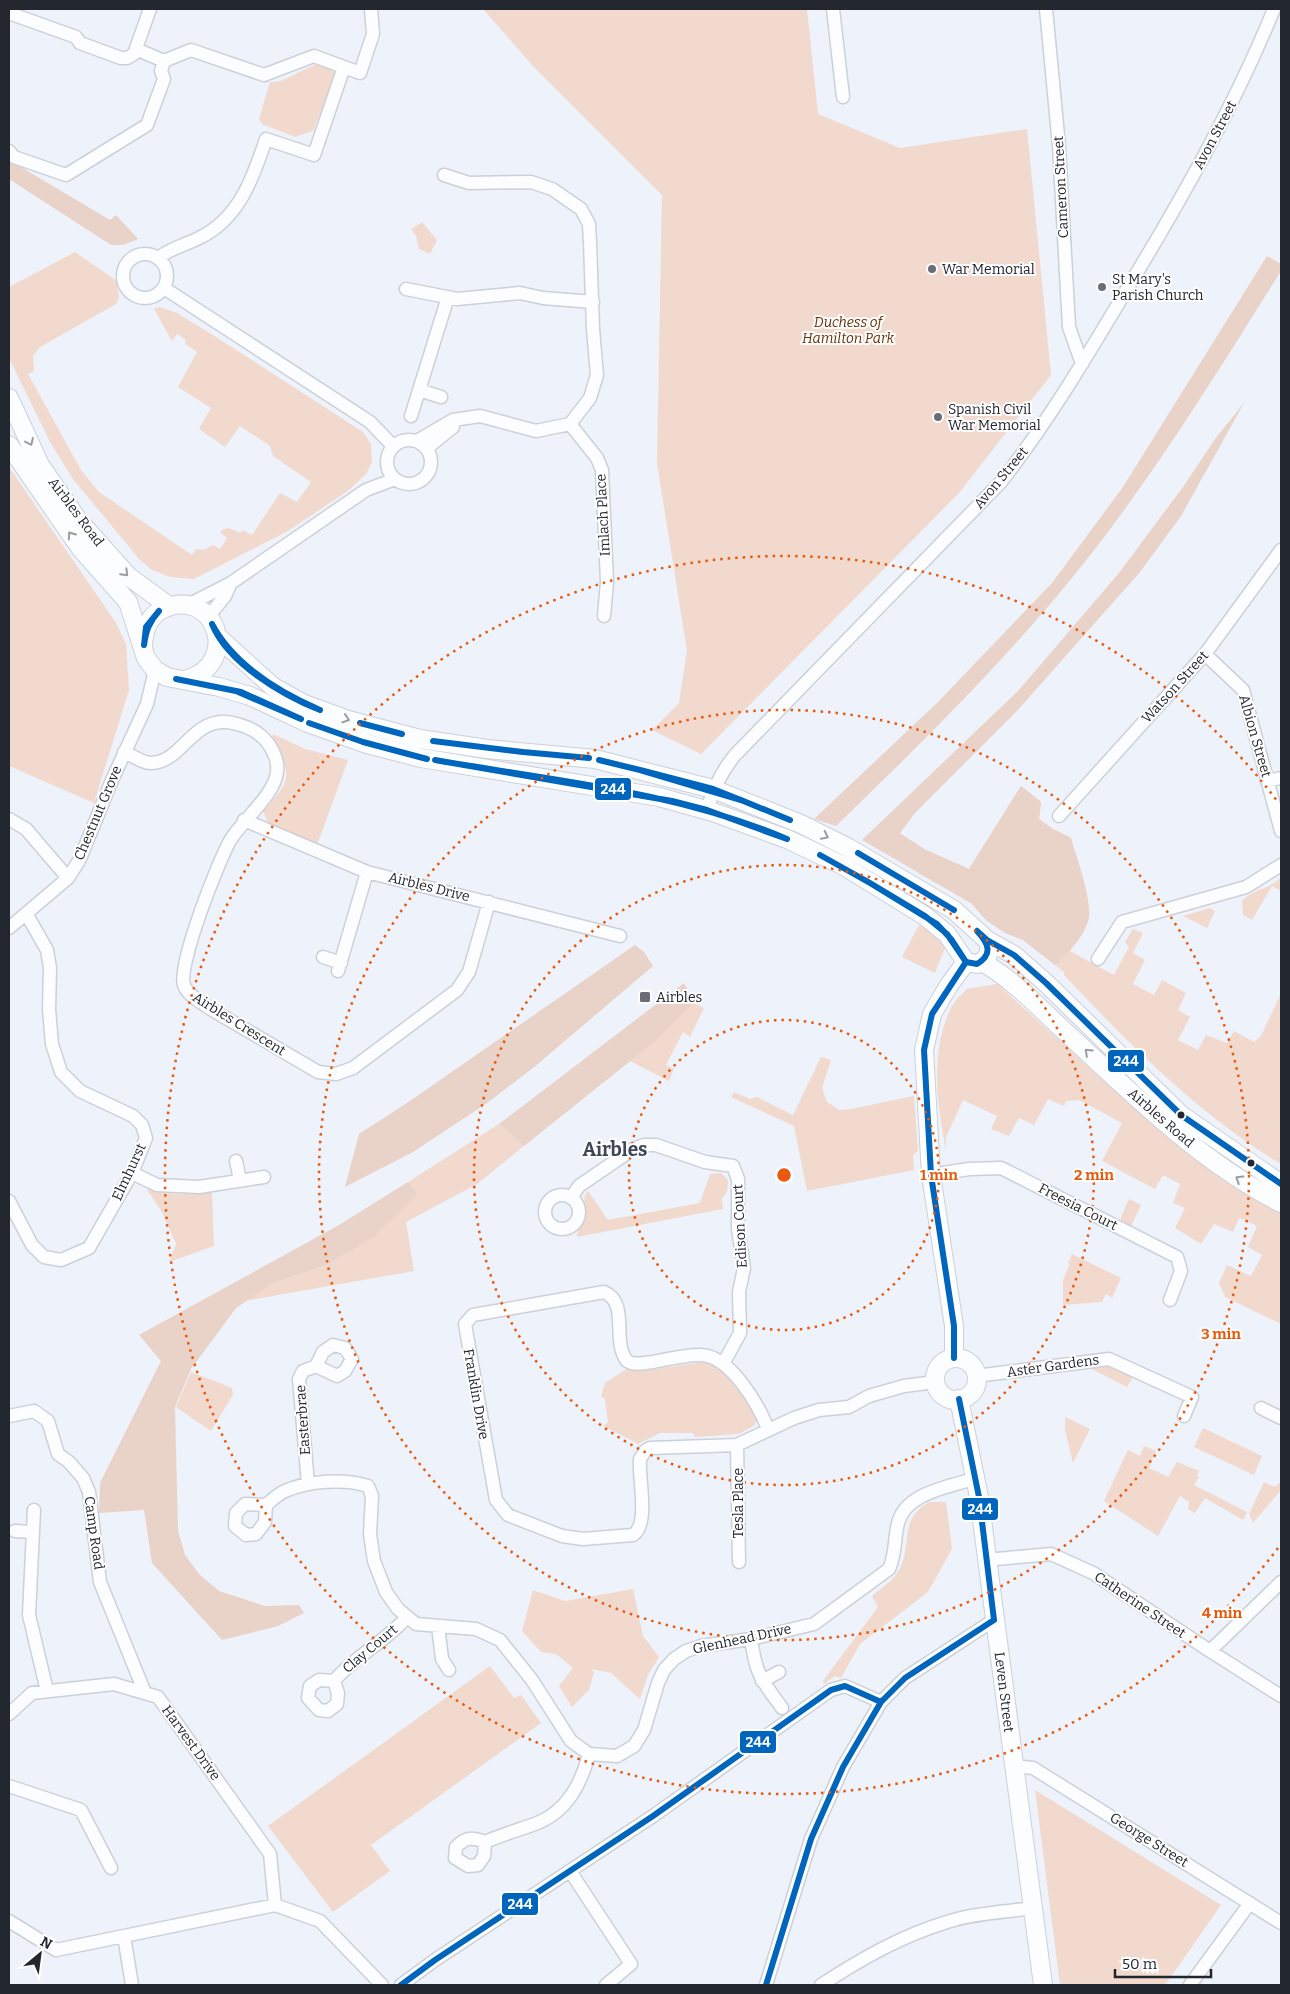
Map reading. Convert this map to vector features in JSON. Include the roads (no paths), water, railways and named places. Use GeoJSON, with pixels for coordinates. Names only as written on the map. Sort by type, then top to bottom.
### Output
{"type":"FeatureCollection","features":[{"type":"Feature","properties":{"kind":"main road","name":"Airbles Road"},"geometry":{"type":"LineString","coordinates":[[9,398],[40,465],[78,520],[128,576],[169,606]]}},
{"type":"Feature","properties":{"kind":"main road","name":"Airbles Road"},"geometry":{"type":"LineString","coordinates":[[9,444],[81,549],[128,602],[146,658],[161,674],[250,696],[308,722],[367,744],[421,758],[659,797],[707,810],[787,839],[844,866],[925,916],[947,934],[969,959],[1014,984],[1166,1125],[1209,1160],[1281,1203]]}},
{"type":"Feature","properties":{"kind":"main road"},"geometry":{"type":"LineString","coordinates":[[143,648],[144,635],[149,621],[158,612],[169,606],[188,605],[202,610],[209,616]]}},
{"type":"Feature","properties":{"kind":"main road","name":"Airbles Road"},"geometry":{"type":"LineString","coordinates":[[209,616],[218,637],[272,686],[304,704],[348,720],[440,742],[596,760],[713,789],[800,824],[849,848],[954,910],[984,938],[1014,955],[1046,983],[1181,1115],[1281,1184]]}},
{"type":"Feature","properties":{"kind":"main road"},"geometry":{"type":"LineString","coordinates":[[185,680],[197,676],[211,666],[217,654],[218,637]]}},
{"type":"Feature","properties":{"kind":"main road"},"geometry":{"type":"LineString","coordinates":[[954,1358],[954,1326],[931,1175],[924,1050],[932,1014],[949,985],[969,959],[989,953],[984,938],[972,934],[967,936],[960,947],[969,959]]}},
{"type":"Feature","properties":{"kind":"main road"},"geometry":{"type":"LineString","coordinates":[[954,1358],[968,1362],[976,1376],[972,1391],[959,1399],[944,1396],[935,1382],[939,1366],[946,1360],[954,1358]]}},
{"type":"Feature","properties":{"kind":"main road","name":"Leven Street"},"geometry":{"type":"LineString","coordinates":[[959,1399],[976,1478],[1043,1985]]}},
{"type":"Feature","properties":{"kind":"street"},"geometry":{"type":"LineString","coordinates":[[9,13],[76,37],[80,43],[120,58],[128,58],[134,54],[150,9]]}},
{"type":"Feature","properties":{"kind":"street"},"geometry":{"type":"LineString","coordinates":[[136,48],[164,61],[191,50],[264,74],[314,56],[360,73],[373,34],[371,9]]}},
{"type":"Feature","properties":{"kind":"street"},"geometry":{"type":"LineString","coordinates":[[833,9],[844,97]]}},
{"type":"Feature","properties":{"kind":"street","name":"Cameron Street"},"geometry":{"type":"LineString","coordinates":[[1046,9],[1059,146],[1068,327],[1082,364]]}},
{"type":"Feature","properties":{"kind":"street","name":"Avon Street"},"geometry":{"type":"LineString","coordinates":[[707,810],[713,789],[724,768],[735,755],[1001,482],[1023,454],[1082,364],[1180,201],[1236,96],[1274,9]]}},
{"type":"Feature","properties":{"kind":"street"},"geometry":{"type":"LineString","coordinates":[[9,151],[14,157],[66,175],[147,125],[164,79],[161,71],[164,61]]}},
{"type":"Feature","properties":{"kind":"street"},"geometry":{"type":"LineString","coordinates":[[158,258],[171,249],[199,238],[232,214],[254,176],[266,139],[314,155],[344,67]]}},
{"type":"Feature","properties":{"kind":"street"},"geometry":{"type":"LineString","coordinates":[[366,490],[387,464],[388,456],[393,446],[400,442],[422,444],[453,420],[480,416],[536,432],[570,424],[590,398],[597,375],[588,224],[581,210],[552,189],[531,182],[469,183],[444,175]]}},
{"type":"Feature","properties":{"kind":"street"},"geometry":{"type":"LineString","coordinates":[[147,254],[158,258],[165,266],[167,274],[164,288],[152,298],[145,299],[131,294],[123,282],[124,268],[133,257],[147,254]]}},
{"type":"Feature","properties":{"kind":"street"},"geometry":{"type":"LineString","coordinates":[[164,288],[370,422],[393,446]]}},
{"type":"Feature","properties":{"kind":"street"},"geometry":{"type":"LineString","coordinates":[[406,289],[457,299],[520,293],[543,298],[593,302]]}},
{"type":"Feature","properties":{"kind":"street"},"geometry":{"type":"LineString","coordinates":[[412,416],[448,298]]}},
{"type":"Feature","properties":{"kind":"street"},"geometry":{"type":"LineString","coordinates":[[419,390],[441,397]]}},
{"type":"Feature","properties":{"kind":"street","name":"Imlach Place"},"geometry":{"type":"LineString","coordinates":[[570,424],[597,458],[602,470],[607,582],[604,616]]}},
{"type":"Feature","properties":{"kind":"street"},"geometry":{"type":"LineString","coordinates":[[387,464],[395,479],[408,484],[424,478],[431,468],[432,461],[422,444]]}},
{"type":"Feature","properties":{"kind":"street"},"geometry":{"type":"LineString","coordinates":[[188,605],[231,583],[366,490],[395,479]]}},
{"type":"Feature","properties":{"kind":"street","name":"Watson Street"},"geometry":{"type":"LineString","coordinates":[[1058,816],[1205,654],[1281,550]]}},
{"type":"Feature","properties":{"kind":"street"},"geometry":{"type":"LineString","coordinates":[[209,616],[226,596],[231,583]]}},
{"type":"Feature","properties":{"kind":"street","name":"Albion Street"},"geometry":{"type":"LineString","coordinates":[[1205,654],[1243,690],[1281,831]]}},
{"type":"Feature","properties":{"kind":"street","name":"Chestnut Grove"},"geometry":{"type":"LineString","coordinates":[[9,928],[68,878],[80,859],[124,752],[161,674]]}},
{"type":"Feature","properties":{"kind":"street","name":"Airbles Crescent"},"geometry":{"type":"LineString","coordinates":[[124,752],[151,763],[164,760],[203,727],[221,720],[240,724],[260,735],[274,753],[277,771],[272,788],[244,820],[229,841],[189,943],[183,964],[184,986],[193,997],[209,1008],[318,1072],[336,1074],[353,1068],[457,990],[469,972],[488,902]]}},
{"type":"Feature","properties":{"kind":"street"},"geometry":{"type":"LineString","coordinates":[[1268,781],[1281,778]]}},
{"type":"Feature","properties":{"kind":"street"},"geometry":{"type":"LineString","coordinates":[[9,819],[26,829],[68,878]]}},
{"type":"Feature","properties":{"kind":"street","name":"Airbles Drive"},"geometry":{"type":"LineString","coordinates":[[244,820],[367,872],[620,936]]}},
{"type":"Feature","properties":{"kind":"street"},"geometry":{"type":"LineString","coordinates":[[1098,959],[1122,922],[1246,887],[1281,865]]}},
{"type":"Feature","properties":{"kind":"street"},"geometry":{"type":"LineString","coordinates":[[323,957],[339,967],[367,872]]}},
{"type":"Feature","properties":{"kind":"street","name":"Elmhurst"},"geometry":{"type":"LineString","coordinates":[[9,1201],[32,1245],[44,1258],[61,1260],[89,1248],[132,1173],[146,1138],[142,1125],[133,1116],[80,1091],[62,1072],[52,1044],[49,1009],[50,968],[47,950],[26,915]]}},
{"type":"Feature","properties":{"kind":"street","name":"Edison Court"},"geometry":{"type":"LineString","coordinates":[[571,1198],[579,1186],[633,1149],[644,1145],[656,1145],[705,1162],[729,1164],[736,1169],[738,1179],[738,1229],[744,1268],[739,1292],[740,1333],[723,1364]]}},
{"type":"Feature","properties":{"kind":"street"},"geometry":{"type":"LineString","coordinates":[[236,1161],[240,1180]]}},
{"type":"Feature","properties":{"kind":"street","name":"Freesia Court"},"geometry":{"type":"LineString","coordinates":[[931,1175],[969,1169],[1001,1168],[1176,1256],[1181,1271],[1170,1300]]}},
{"type":"Feature","properties":{"kind":"street"},"geometry":{"type":"LineString","coordinates":[[132,1173],[157,1185],[199,1187],[264,1177]]}},
{"type":"Feature","properties":{"kind":"street","name":"Franklin Drive"},"geometry":{"type":"LineString","coordinates":[[768,1429],[752,1397],[723,1364],[700,1355],[631,1363],[622,1351],[617,1303],[610,1294],[604,1292],[474,1315],[465,1324],[496,1500],[508,1515],[572,1538],[633,1535],[637,1532],[642,1522],[640,1464],[645,1451],[650,1448],[737,1444],[768,1429],[820,1410],[849,1407],[869,1396],[904,1386],[935,1382]]}},
{"type":"Feature","properties":{"kind":"street","name":"Aster Gardens"},"geometry":{"type":"LineString","coordinates":[[976,1376],[1109,1359],[1192,1397],[1184,1416]]}},
{"type":"Feature","properties":{"kind":"street","name":"Easterbrae"},"geometry":{"type":"LineString","coordinates":[[308,1484],[300,1379],[303,1371],[316,1366]]}},
{"type":"Feature","properties":{"kind":"street"},"geometry":{"type":"LineString","coordinates":[[1261,1408],[1281,1418]]}},
{"type":"Feature","properties":{"kind":"street","name":"Camp Road"},"geometry":{"type":"LineString","coordinates":[[9,1416],[34,1411],[48,1421],[58,1454],[69,1462],[82,1478],[89,1492],[100,1582],[145,1693]]}},
{"type":"Feature","properties":{"kind":"street","name":"Tesla Place"},"geometry":{"type":"LineString","coordinates":[[737,1444],[739,1562]]}},
{"type":"Feature","properties":{"kind":"street","name":"Glenhead Drive"},"geometry":{"type":"LineString","coordinates":[[406,1618],[416,1624],[476,1629],[500,1640],[532,1680],[570,1741],[590,1754],[617,1756],[634,1746],[644,1730],[658,1683],[664,1670],[674,1659],[686,1651],[701,1646],[752,1639],[814,1624],[890,1569],[894,1560],[898,1522],[904,1510],[913,1501],[926,1494],[976,1478]]}},
{"type":"Feature","properties":{"kind":"street"},"geometry":{"type":"LineString","coordinates":[[266,1506],[283,1492],[308,1484],[357,1482],[368,1486],[372,1496],[370,1534],[374,1561],[386,1592],[406,1618]]}},
{"type":"Feature","properties":{"kind":"street"},"geometry":{"type":"LineString","coordinates":[[34,1510],[29,1615],[47,1691]]}},
{"type":"Feature","properties":{"kind":"street"},"geometry":{"type":"LineString","coordinates":[[15,1531],[33,1532]]}},
{"type":"Feature","properties":{"kind":"street","name":"Catherine Street"},"geometry":{"type":"LineString","coordinates":[[986,1560],[1051,1554],[1093,1573],[1210,1652],[1281,1696]]}},
{"type":"Feature","properties":{"kind":"street"},"geometry":{"type":"LineString","coordinates":[[1210,1652],[1281,1582]]}},
{"type":"Feature","properties":{"kind":"street","name":"Clay Court"},"geometry":{"type":"LineString","coordinates":[[334,1680],[354,1660],[397,1628],[406,1618]]}},
{"type":"Feature","properties":{"kind":"street"},"geometry":{"type":"LineString","coordinates":[[766,1985],[811,1839],[843,1767],[881,1702],[905,1678],[994,1620]]}},
{"type":"Feature","properties":{"kind":"street"},"geometry":{"type":"LineString","coordinates":[[438,1626],[442,1659],[449,1670]]}},
{"type":"Feature","properties":{"kind":"street"},"geometry":{"type":"LineString","coordinates":[[752,1639],[755,1666],[762,1681],[782,1708]]}},
{"type":"Feature","properties":{"kind":"street"},"geometry":{"type":"LineString","coordinates":[[762,1681],[779,1672]]}},
{"type":"Feature","properties":{"kind":"street","name":"Harvest Drive"},"geometry":{"type":"LineString","coordinates":[[9,1714],[32,1692],[114,1684],[158,1697],[270,1854],[275,1904]]}},
{"type":"Feature","properties":{"kind":"street"},"geometry":{"type":"LineString","coordinates":[[401,1985],[435,1960],[654,1816],[831,1690],[845,1686],[881,1702]]}},
{"type":"Feature","properties":{"kind":"street"},"geometry":{"type":"LineString","coordinates":[[485,1842],[504,1833],[537,1823],[564,1804],[582,1781],[590,1754]]}},
{"type":"Feature","properties":{"kind":"street","name":"George Street"},"geometry":{"type":"LineString","coordinates":[[1013,1766],[1033,1768],[1281,1923]]}},
{"type":"Feature","properties":{"kind":"street"},"geometry":{"type":"LineString","coordinates":[[9,1786],[81,1810],[111,1868]]}},
{"type":"Feature","properties":{"kind":"street"},"geometry":{"type":"LineString","coordinates":[[570,1871],[631,1964],[606,1985]]}},
{"type":"Feature","properties":{"kind":"street"},"geometry":{"type":"LineString","coordinates":[[1190,1985],[1250,1903]]}},
{"type":"Feature","properties":{"kind":"street"},"geometry":{"type":"LineString","coordinates":[[9,1921],[56,1950],[275,1904],[320,1921],[382,1985]]}},
{"type":"Feature","properties":{"kind":"street"},"geometry":{"type":"LineString","coordinates":[[821,1985],[856,1962],[906,1936],[948,1921],[1033,1908]]}},
{"type":"Feature","properties":{"kind":"street"},"geometry":{"type":"LineString","coordinates":[[124,1936],[132,1985]]}},
{"type":"Feature","properties":{"kind":"place","name":"War Memorial"},"geometry":{"type":"Point","coordinates":[932,269]}},
{"type":"Feature","properties":{"kind":"place","name":"St Mary's Parish Church"},"geometry":{"type":"Point","coordinates":[1102,287]}},
{"type":"Feature","properties":{"kind":"place","name":"Spanish Civil War Memorial"},"geometry":{"type":"Point","coordinates":[938,417]}},
{"type":"Feature","properties":{"kind":"place","name":"Airbles"},"geometry":{"type":"Point","coordinates":[645,997]}},
{"type":"Feature","properties":{"kind":"district","name":"Airbles"},"geometry":{"type":"Point","coordinates":[615,1149]}},
{"type":"Feature","properties":{"kind":"park label","name":"Duchess of Hamilton Park"},"geometry":{"type":"Point","coordinates":[848,330]}}]}
